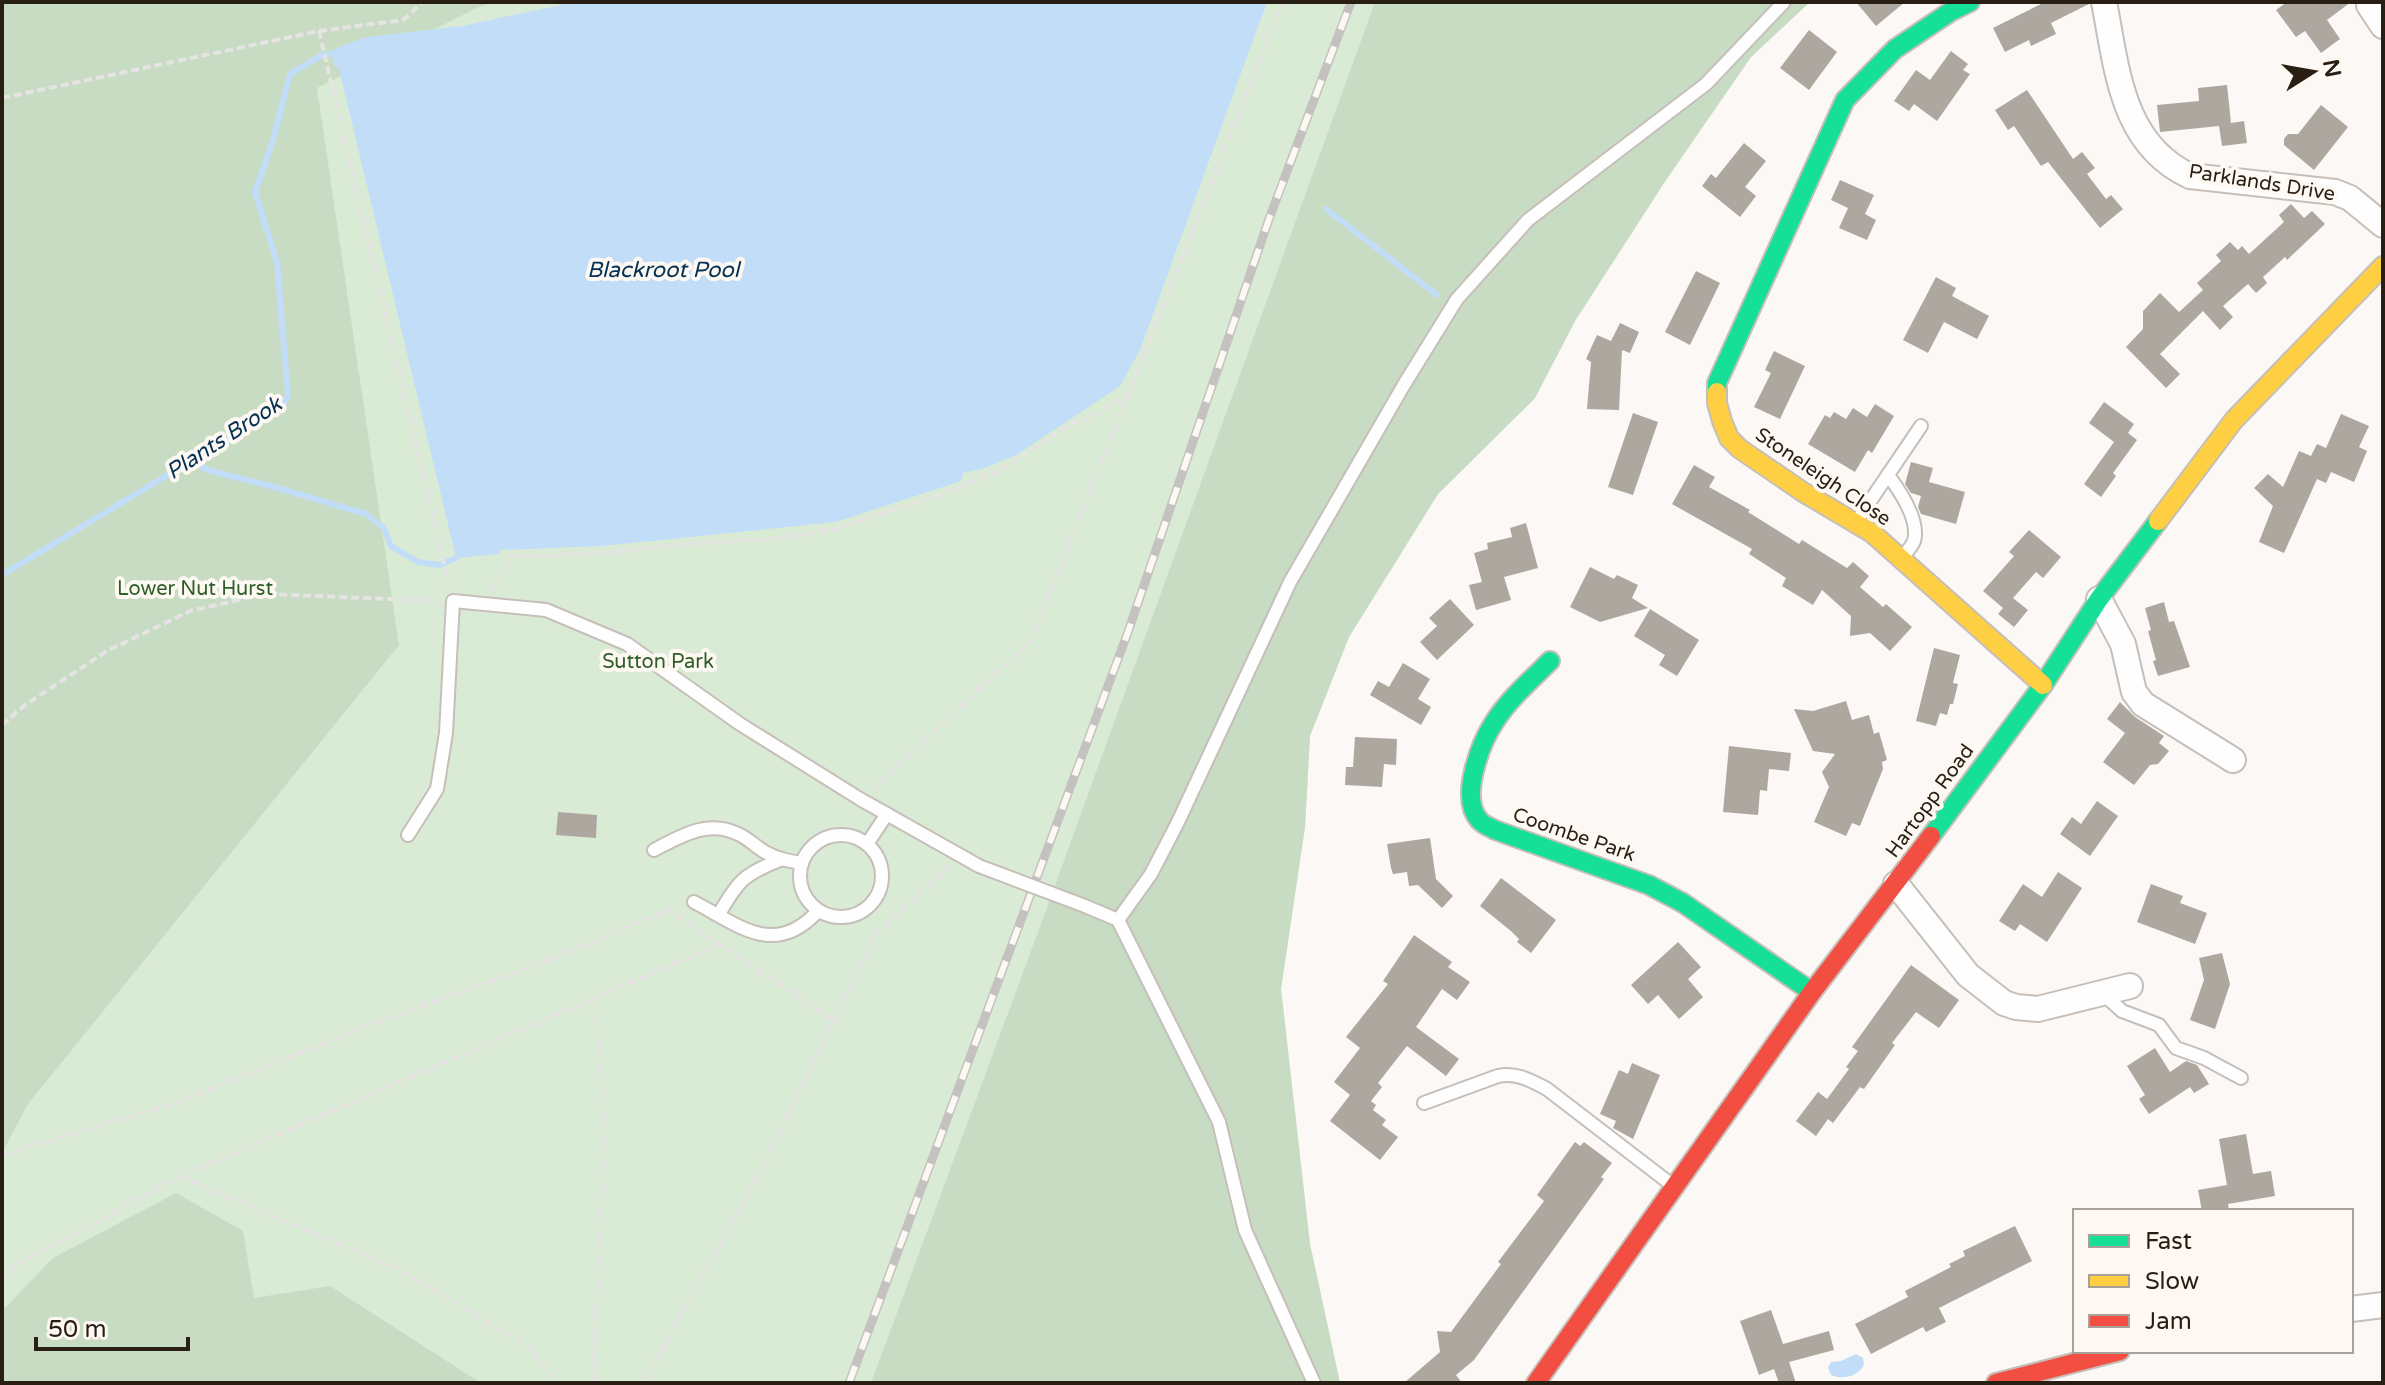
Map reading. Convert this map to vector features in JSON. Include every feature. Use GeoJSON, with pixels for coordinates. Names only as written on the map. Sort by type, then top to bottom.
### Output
{"type":"FeatureCollection","features":[{"type":"Feature","properties":{"kind":"street","name":"Stoneleigh Close"},"geometry":{"type":"LineString","coordinates":[[1970,2],[1895,49],[1845,100],[1717,383],[1717,403],[1729,438],[1740,449],[1803,492],[1856,522],[2043,685]]}},
{"type":"Feature","properties":{"kind":"street","name":"Parklands Drive"},"geometry":{"type":"LineString","coordinates":[[2104,2],[2126,105],[2137,129],[2173,168],[2190,176],[2335,192],[2367,209],[2383,225]]}},
{"type":"Feature","properties":{"kind":"street"},"geometry":{"type":"LineString","coordinates":[[2369,5],[2383,26]]}},
{"type":"Feature","properties":{"kind":"street","name":"Hartopp Road"},"geometry":{"type":"LineString","coordinates":[[1536,1383],[1812,992],[2043,685],[2099,599],[2234,420],[2383,266]]}},
{"type":"Feature","properties":{"kind":"street"},"geometry":{"type":"LineString","coordinates":[[2099,599],[2123,644],[2138,698],[2233,760]]}},
{"type":"Feature","properties":{"kind":"street","name":"Coombe Park"},"geometry":{"type":"LineString","coordinates":[[1550,661],[1495,720],[1483,743],[1470,791],[1472,807],[1479,821],[1495,830],[1649,885],[1683,903],[1812,992]]}},
{"type":"Feature","properties":{"kind":"street"},"geometry":{"type":"LineString","coordinates":[[1896,884],[1968,975],[2004,1003],[2038,1009],[2130,986]]}},
{"type":"Feature","properties":{"kind":"street"},"geometry":{"type":"LineString","coordinates":[[2353,1309],[2383,1305]]}},
{"type":"Feature","properties":{"kind":"street"},"geometry":{"type":"LineString","coordinates":[[1996,1383],[2112,1353]]}},
{"type":"Feature","properties":{"kind":"lane"},"geometry":{"type":"LineString","coordinates":[[1118,920],[1151,874],[1178,822],[1290,582],[1457,299],[1528,220],[1706,84],[1784,2]]}},
{"type":"Feature","properties":{"kind":"lane"},"geometry":{"type":"LineString","coordinates":[[1856,522],[1921,426]]}},
{"type":"Feature","properties":{"kind":"lane"},"geometry":{"type":"LineString","coordinates":[[1888,475],[1902,494],[1912,517],[1914,540],[1901,559]]}},
{"type":"Feature","properties":{"kind":"lane"},"geometry":{"type":"LineString","coordinates":[[408,835],[437,789],[446,733],[453,601],[546,610],[627,644],[740,724],[860,799],[979,866],[1118,920],[1219,1122],[1245,1230],[1314,1383]]}},
{"type":"Feature","properties":{"kind":"lane"},"geometry":{"type":"LineString","coordinates":[[867,844],[887,814]]}},
{"type":"Feature","properties":{"kind":"lane"},"geometry":{"type":"LineString","coordinates":[[654,850],[691,832],[714,828],[738,834],[780,860],[802,863]]}},
{"type":"Feature","properties":{"kind":"lane"},"geometry":{"type":"LineString","coordinates":[[829,836],[855,837],[867,844],[882,867],[878,894],[870,906],[859,914],[845,917],[831,917],[818,911],[802,889],[802,863],[808,851],[829,836]]}},
{"type":"Feature","properties":{"kind":"lane"},"geometry":{"type":"LineString","coordinates":[[719,914],[739,882],[752,871],[780,860]]}},
{"type":"Feature","properties":{"kind":"lane"},"geometry":{"type":"LineString","coordinates":[[694,902],[752,932],[779,937],[794,932],[818,911]]}},
{"type":"Feature","properties":{"kind":"lane"},"geometry":{"type":"LineString","coordinates":[[2102,993],[2122,1011],[2163,1027],[2176,1048],[2204,1058],[2241,1078]]}},
{"type":"Feature","properties":{"kind":"lane"},"geometry":{"type":"LineString","coordinates":[[1424,1103],[1498,1076],[1510,1074],[1529,1080],[1547,1089],[1674,1187]]}},
{"type":"Feature","properties":{"kind":"path"},"geometry":{"type":"LineString","coordinates":[[2,98],[319,31],[403,20],[423,2]]}},
{"type":"Feature","properties":{"kind":"path"},"geometry":{"type":"LineString","coordinates":[[860,799],[1031,641],[1283,2]]}},
{"type":"Feature","properties":{"kind":"path"},"geometry":{"type":"LineString","coordinates":[[319,31],[446,572]]}},
{"type":"Feature","properties":{"kind":"path"},"geometry":{"type":"LineString","coordinates":[[483,604],[510,557],[774,539],[818,532],[885,514],[999,471],[1074,422],[1086,421],[1129,393]]}},
{"type":"Feature","properties":{"kind":"path"},"geometry":{"type":"LineString","coordinates":[[2,725],[25,705],[107,651],[190,611],[265,594],[453,601]]}},
{"type":"Feature","properties":{"kind":"path"},"geometry":{"type":"LineString","coordinates":[[643,1383],[765,1164],[876,934],[961,856]]}},
{"type":"Feature","properties":{"kind":"path"},"geometry":{"type":"LineString","coordinates":[[2,1155],[173,1104],[377,1022],[560,956],[668,910],[833,1020]]}},
{"type":"Feature","properties":{"kind":"path"},"geometry":{"type":"LineString","coordinates":[[2,1282],[19,1264],[181,1176],[719,944]]}},
{"type":"Feature","properties":{"kind":"path"},"geometry":{"type":"LineString","coordinates":[[594,998],[599,1037],[602,1206],[592,1357],[594,1383]]}},
{"type":"Feature","properties":{"kind":"path"},"geometry":{"type":"LineString","coordinates":[[181,1176],[403,1271],[531,1349],[557,1383]]}},
{"type":"Feature","properties":{"kind":"green space","name":"Sutton Park"},"geometry":{"type":"Polygon","coordinates":[[[2,2],[1810,2],[1751,57],[1666,180],[1575,321],[1535,398],[1438,494],[1349,637],[1310,736],[1305,827],[1281,989],[1310,1244],[1340,1383],[2,1383],[2,2]]]}},
{"type":"Feature","properties":{"kind":"green space","name":"Lower Nut Hurst"},"geometry":{"type":"Polygon","coordinates":[[[2,2],[496,2],[481,6],[317,88],[399,645],[28,1104],[2,1153],[2,2]]]}},
{"type":"Feature","properties":{"kind":"green space"},"geometry":{"type":"Polygon","coordinates":[[[1375,2],[1810,2],[1751,57],[1666,180],[1575,321],[1535,398],[1438,494],[1349,637],[1310,736],[1305,827],[1281,989],[1310,1244],[1340,1383],[871,1383],[1044,916],[1375,2]]]}},
{"type":"Feature","properties":{"kind":"green space"},"geometry":{"type":"Polygon","coordinates":[[[176,1193],[243,1231],[254,1298],[330,1286],[481,1383],[2,1383],[2,1311],[53,1258],[176,1193]]]}},
{"type":"Feature","properties":{"kind":"water","name":"Blackroot Pool"},"geometry":{"type":"Polygon","coordinates":[[[575,2],[1267,2],[1140,350],[1120,386],[1018,454],[982,469],[963,473],[961,481],[836,522],[602,546],[500,550],[499,554],[456,558],[339,69],[333,64],[332,54],[334,49],[367,37],[462,26],[575,2]]]}},
{"type":"Feature","properties":{"kind":"water"},"geometry":{"type":"Polygon","coordinates":[[[1856,1354],[1863,1358],[1864,1365],[1858,1372],[1845,1377],[1831,1375],[1828,1368],[1831,1362],[1856,1354]]]}},
{"type":"Feature","properties":{"kind":"building"},"geometry":{"type":"Polygon","coordinates":[[[1856,2],[1905,2],[1876,26],[1856,2]]]}},
{"type":"Feature","properties":{"kind":"building"},"geometry":{"type":"Polygon","coordinates":[[[2045,2],[2089,4],[2051,23],[2056,34],[2031,46],[2029,40],[2005,52],[1993,28],[2045,2]]]}},
{"type":"Feature","properties":{"kind":"building"},"geometry":{"type":"Polygon","coordinates":[[[2287,2],[2351,2],[2327,20],[2340,39],[2321,53],[2305,31],[2296,37],[2276,10],[2287,2]]]}},
{"type":"Feature","properties":{"kind":"building"},"geometry":{"type":"Polygon","coordinates":[[[1809,30],[1837,52],[1809,90],[1780,68],[1809,30]]]}},
{"type":"Feature","properties":{"kind":"building"},"geometry":{"type":"Polygon","coordinates":[[[1951,51],[1968,64],[1963,70],[1970,74],[1937,121],[1914,104],[1909,111],[1894,101],[1916,70],[1930,80],[1951,51]]]}},
{"type":"Feature","properties":{"kind":"building"},"geometry":{"type":"Polygon","coordinates":[[[2227,85],[2231,123],[2244,121],[2247,143],[2222,146],[2219,126],[2160,132],[2157,105],[2199,101],[2198,88],[2227,85]]]}},
{"type":"Feature","properties":{"kind":"building"},"geometry":{"type":"Polygon","coordinates":[[[2027,90],[2073,159],[2082,152],[2095,168],[2087,174],[2106,199],[2111,195],[2123,209],[2100,228],[2048,162],[2041,166],[2014,126],[2008,130],[1995,110],[2027,90]]]}},
{"type":"Feature","properties":{"kind":"building"},"geometry":{"type":"Polygon","coordinates":[[[2321,105],[2348,127],[2314,170],[2284,145],[2284,139],[2288,134],[2298,134],[2321,105]]]}},
{"type":"Feature","properties":{"kind":"building"},"geometry":{"type":"Polygon","coordinates":[[[1744,143],[1766,161],[1745,187],[1756,196],[1740,217],[1702,186],[1711,174],[1716,178],[1744,143]]]}},
{"type":"Feature","properties":{"kind":"building"},"geometry":{"type":"Polygon","coordinates":[[[1840,180],[1874,195],[1865,214],[1876,220],[1867,240],[1839,228],[1848,208],[1831,200],[1840,180]]]}},
{"type":"Feature","properties":{"kind":"building"},"geometry":{"type":"Polygon","coordinates":[[[2291,204],[2304,218],[2312,211],[2325,224],[2287,260],[2285,257],[2263,277],[2267,283],[2256,293],[2248,284],[2223,306],[2233,317],[2220,330],[2203,311],[2160,354],[2180,374],[2166,388],[2126,347],[2143,329],[2143,311],[2160,293],[2179,312],[2203,290],[2197,283],[2221,261],[2216,255],[2230,242],[2238,250],[2242,246],[2249,254],[2284,222],[2279,215],[2291,204]]]}},
{"type":"Feature","properties":{"kind":"building"},"geometry":{"type":"Polygon","coordinates":[[[1696,271],[1720,283],[1690,345],[1665,332],[1696,271]]]}},
{"type":"Feature","properties":{"kind":"building"},"geometry":{"type":"Polygon","coordinates":[[[1936,277],[1956,288],[1952,296],[1989,316],[1977,339],[1944,322],[1928,353],[1903,340],[1936,277]]]}},
{"type":"Feature","properties":{"kind":"building"},"geometry":{"type":"Polygon","coordinates":[[[1620,323],[1639,332],[1630,353],[1622,350],[1619,410],[1587,409],[1591,362],[1586,359],[1597,335],[1611,341],[1620,323]]]}},
{"type":"Feature","properties":{"kind":"building"},"geometry":{"type":"Polygon","coordinates":[[[1774,351],[1805,366],[1780,419],[1754,407],[1771,373],[1765,370],[1774,351]]]}},
{"type":"Feature","properties":{"kind":"building"},"geometry":{"type":"Polygon","coordinates":[[[2104,402],[2134,424],[2128,433],[2137,440],[2113,473],[2116,476],[2101,497],[2084,484],[2114,442],[2089,423],[2104,402]]]}},
{"type":"Feature","properties":{"kind":"building"},"geometry":{"type":"Polygon","coordinates":[[[1875,404],[1894,416],[1872,453],[1868,450],[1855,472],[1808,444],[1825,415],[1830,418],[1834,412],[1846,419],[1853,408],[1867,417],[1875,404]]]}},
{"type":"Feature","properties":{"kind":"building"},"geometry":{"type":"Polygon","coordinates":[[[1633,413],[1658,422],[1633,495],[1608,487],[1633,413]]]}},
{"type":"Feature","properties":{"kind":"building"},"geometry":{"type":"Polygon","coordinates":[[[2341,414],[2369,426],[2359,447],[2367,451],[2354,482],[2331,472],[2326,483],[2317,479],[2284,553],[2259,542],[2273,506],[2254,488],[2268,474],[2283,487],[2299,451],[2311,456],[2317,444],[2326,448],[2341,414]]]}},
{"type":"Feature","properties":{"kind":"building"},"geometry":{"type":"Polygon","coordinates":[[[1911,462],[1933,468],[1929,482],[1965,492],[1956,524],[1921,514],[1918,507],[1921,496],[1911,493],[1905,484],[1911,462]]]}},
{"type":"Feature","properties":{"kind":"building"},"geometry":{"type":"Polygon","coordinates":[[[1694,465],[1715,477],[1709,487],[1750,510],[1748,512],[1799,544],[1802,540],[1847,568],[1853,562],[1869,576],[1860,587],[1912,627],[1890,651],[1870,633],[1850,636],[1851,616],[1822,590],[1813,605],[1782,586],[1786,578],[1749,554],[1752,549],[1672,504],[1694,465]]]}},
{"type":"Feature","properties":{"kind":"building"},"geometry":{"type":"Polygon","coordinates":[[[1526,523],[1538,568],[1504,577],[1511,600],[1476,610],[1469,585],[1482,582],[1474,553],[1488,549],[1487,543],[1512,537],[1510,528],[1526,523]]]}},
{"type":"Feature","properties":{"kind":"building"},"geometry":{"type":"Polygon","coordinates":[[[2029,530],[2061,557],[2043,578],[2036,572],[2013,598],[2028,610],[2014,627],[1998,614],[2003,608],[1983,591],[2014,556],[2009,552],[2029,530]]]}},
{"type":"Feature","properties":{"kind":"building"},"geometry":{"type":"Polygon","coordinates":[[[1590,567],[1614,579],[1617,575],[1638,585],[1632,598],[1648,608],[1600,622],[1570,607],[1590,567]]]}},
{"type":"Feature","properties":{"kind":"building"},"geometry":{"type":"Polygon","coordinates":[[[1450,599],[1474,625],[1437,660],[1420,642],[1437,626],[1429,618],[1450,599]]]}},
{"type":"Feature","properties":{"kind":"building"},"geometry":{"type":"Polygon","coordinates":[[[2164,602],[2169,622],[2174,621],[2190,667],[2158,676],[2145,608],[2164,602]]]}},
{"type":"Feature","properties":{"kind":"building"},"geometry":{"type":"Polygon","coordinates":[[[1650,609],[1699,640],[1677,676],[1659,665],[1665,655],[1634,636],[1650,609]]]}},
{"type":"Feature","properties":{"kind":"building"},"geometry":{"type":"Polygon","coordinates":[[[1934,648],[1960,655],[1953,683],[1958,684],[1953,704],[1950,704],[1947,715],[1940,713],[1936,726],[1916,721],[1934,648]]]}},
{"type":"Feature","properties":{"kind":"building"},"geometry":{"type":"Polygon","coordinates":[[[1403,663],[1430,679],[1418,699],[1431,707],[1421,725],[1370,695],[1378,681],[1389,687],[1403,663]]]}},
{"type":"Feature","properties":{"kind":"building"},"geometry":{"type":"Polygon","coordinates":[[[1846,701],[1852,720],[1869,715],[1874,734],[1879,732],[1887,760],[1882,762],[1883,769],[1860,826],[1852,823],[1846,836],[1814,822],[1829,787],[1822,772],[1835,754],[1813,751],[1794,709],[1813,711],[1846,701]]]}},
{"type":"Feature","properties":{"kind":"building"},"geometry":{"type":"Polygon","coordinates":[[[2120,702],[2135,717],[2164,736],[2159,743],[2169,751],[2158,764],[2150,765],[2134,785],[2103,762],[2125,733],[2107,719],[2120,702]]]}},
{"type":"Feature","properties":{"kind":"building"},"geometry":{"type":"Polygon","coordinates":[[[1355,737],[1397,739],[1396,765],[1384,764],[1382,787],[1345,785],[1346,767],[1353,767],[1355,737]]]}},
{"type":"Feature","properties":{"kind":"building"},"geometry":{"type":"Polygon","coordinates":[[[1729,746],[1791,753],[1789,771],[1769,769],[1767,791],[1760,790],[1758,815],[1723,812],[1729,746]]]}},
{"type":"Feature","properties":{"kind":"building"},"geometry":{"type":"Polygon","coordinates":[[[2097,801],[2118,816],[2090,856],[2060,834],[2072,817],[2081,824],[2097,801]]]}},
{"type":"Feature","properties":{"kind":"building"},"geometry":{"type":"Polygon","coordinates":[[[558,812],[597,815],[596,838],[556,835],[558,812]]]}},
{"type":"Feature","properties":{"kind":"building"},"geometry":{"type":"Polygon","coordinates":[[[1430,838],[1436,879],[1453,896],[1442,908],[1418,885],[1409,886],[1407,872],[1393,874],[1391,868],[1387,844],[1430,838]]]}},
{"type":"Feature","properties":{"kind":"building"},"geometry":{"type":"Polygon","coordinates":[[[2058,872],[2082,888],[2047,942],[2020,924],[2015,931],[1999,921],[2023,884],[2042,897],[2058,872]]]}},
{"type":"Feature","properties":{"kind":"building"},"geometry":{"type":"Polygon","coordinates":[[[1501,878],[1556,920],[1531,953],[1517,942],[1519,939],[1511,931],[1480,906],[1501,878]]]}},
{"type":"Feature","properties":{"kind":"building"},"geometry":{"type":"Polygon","coordinates":[[[2151,884],[2183,896],[2180,903],[2207,913],[2195,944],[2137,922],[2151,884]]]}},
{"type":"Feature","properties":{"kind":"building"},"geometry":{"type":"Polygon","coordinates":[[[1414,935],[1452,962],[1448,967],[1470,982],[1457,1000],[1442,989],[1416,1027],[1459,1059],[1446,1076],[1407,1046],[1378,1083],[1382,1087],[1371,1101],[1376,1105],[1373,1110],[1386,1120],[1382,1125],[1398,1137],[1380,1160],[1330,1121],[1350,1095],[1334,1082],[1360,1048],[1346,1037],[1388,984],[1383,981],[1414,935]]]}},
{"type":"Feature","properties":{"kind":"building"},"geometry":{"type":"Polygon","coordinates":[[[1678,942],[1701,967],[1688,979],[1703,997],[1679,1019],[1658,995],[1648,1004],[1631,985],[1678,942]]]}},
{"type":"Feature","properties":{"kind":"building"},"geometry":{"type":"Polygon","coordinates":[[[2222,953],[2230,984],[2215,1029],[2190,1020],[2204,980],[2199,958],[2222,953]]]}},
{"type":"Feature","properties":{"kind":"building"},"geometry":{"type":"Polygon","coordinates":[[[1911,965],[1959,1000],[1939,1028],[1916,1012],[1892,1043],[1895,1045],[1864,1089],[1860,1087],[1833,1123],[1828,1119],[1816,1136],[1796,1121],[1818,1092],[1827,1099],[1858,1051],[1852,1047],[1911,965]]]}},
{"type":"Feature","properties":{"kind":"building"},"geometry":{"type":"Polygon","coordinates":[[[2155,1048],[2170,1072],[2186,1061],[2197,1065],[2209,1084],[2194,1093],[2190,1087],[2149,1114],[2139,1099],[2145,1095],[2127,1066],[2155,1048]]]}},
{"type":"Feature","properties":{"kind":"building"},"geometry":{"type":"Polygon","coordinates":[[[1632,1063],[1660,1075],[1633,1139],[1613,1128],[1616,1121],[1600,1114],[1619,1070],[1628,1074],[1632,1063]]]}},
{"type":"Feature","properties":{"kind":"building"},"geometry":{"type":"Polygon","coordinates":[[[2246,1134],[2253,1174],[2271,1171],[2275,1196],[2228,1204],[2229,1209],[2202,1209],[2198,1190],[2227,1185],[2219,1139],[2246,1134]]]}},
{"type":"Feature","properties":{"kind":"building"},"geometry":{"type":"Polygon","coordinates":[[[1575,1142],[1580,1146],[1584,1142],[1612,1163],[1601,1177],[1604,1179],[1474,1360],[1456,1375],[1462,1383],[1404,1383],[1440,1352],[1437,1331],[1451,1332],[1501,1264],[1498,1262],[1544,1201],[1537,1195],[1575,1142]]]}},
{"type":"Feature","properties":{"kind":"building"},"geometry":{"type":"Polygon","coordinates":[[[2015,1226],[2032,1261],[1939,1308],[1946,1322],[1926,1332],[1923,1327],[1871,1354],[1855,1324],[1908,1297],[1905,1291],[1951,1267],[1949,1264],[1965,1256],[1963,1251],[2015,1226]]]}},
{"type":"Feature","properties":{"kind":"building"},"geometry":{"type":"Polygon","coordinates":[[[1771,1310],[1783,1344],[1829,1331],[1834,1350],[1789,1362],[1796,1383],[1779,1383],[1774,1369],[1759,1375],[1740,1321],[1771,1310]]]}},
{"type":"Feature","properties":{"kind":"waterway","name":"Plants Brook"},"geometry":{"type":"LineString","coordinates":[[2,575],[283,405],[288,396],[277,262],[255,192],[273,140],[290,74],[322,55],[332,54]]}},
{"type":"Feature","properties":{"kind":"waterway"},"geometry":{"type":"LineString","coordinates":[[1326,209],[1437,295]]}},
{"type":"Feature","properties":{"kind":"waterway"},"geometry":{"type":"LineString","coordinates":[[194,461],[207,470],[366,514],[384,528],[391,546],[418,562],[439,565],[456,558]]}},
{"type":"Feature","properties":{"kind":"railway"},"geometry":{"type":"LineString","coordinates":[[849,1383],[1128,632],[1269,219],[1351,2]]}},
{"type":"Feature","properties":{"kind":"traffic: fast"},"geometry":{"type":"LineString","coordinates":[[1717,392],[1717,383],[1845,100],[1895,49],[1970,2]]}},
{"type":"Feature","properties":{"kind":"traffic: fast"},"geometry":{"type":"LineString","coordinates":[[1931,836],[2043,685],[2099,599],[2158,521]]}},
{"type":"Feature","properties":{"kind":"traffic: fast"},"geometry":{"type":"LineString","coordinates":[[1550,661],[1507,705],[1484,742],[1474,770],[1471,798],[1479,820],[1495,830],[1649,885],[1683,903],[1812,992]]}},
{"type":"Feature","properties":{"kind":"traffic: slow"},"geometry":{"type":"LineString","coordinates":[[2158,521],[2234,420],[2383,266]]}},
{"type":"Feature","properties":{"kind":"traffic: slow"},"geometry":{"type":"LineString","coordinates":[[1717,392],[1722,421],[1729,438],[1740,449],[1803,492],[1872,533],[2043,685]]}},
{"type":"Feature","properties":{"kind":"traffic: jam"},"geometry":{"type":"LineString","coordinates":[[1536,1383],[1812,992],[1931,836]]}},
{"type":"Feature","properties":{"kind":"traffic: jam"},"geometry":{"type":"LineString","coordinates":[[1996,1383],[2112,1353]]}}]}
